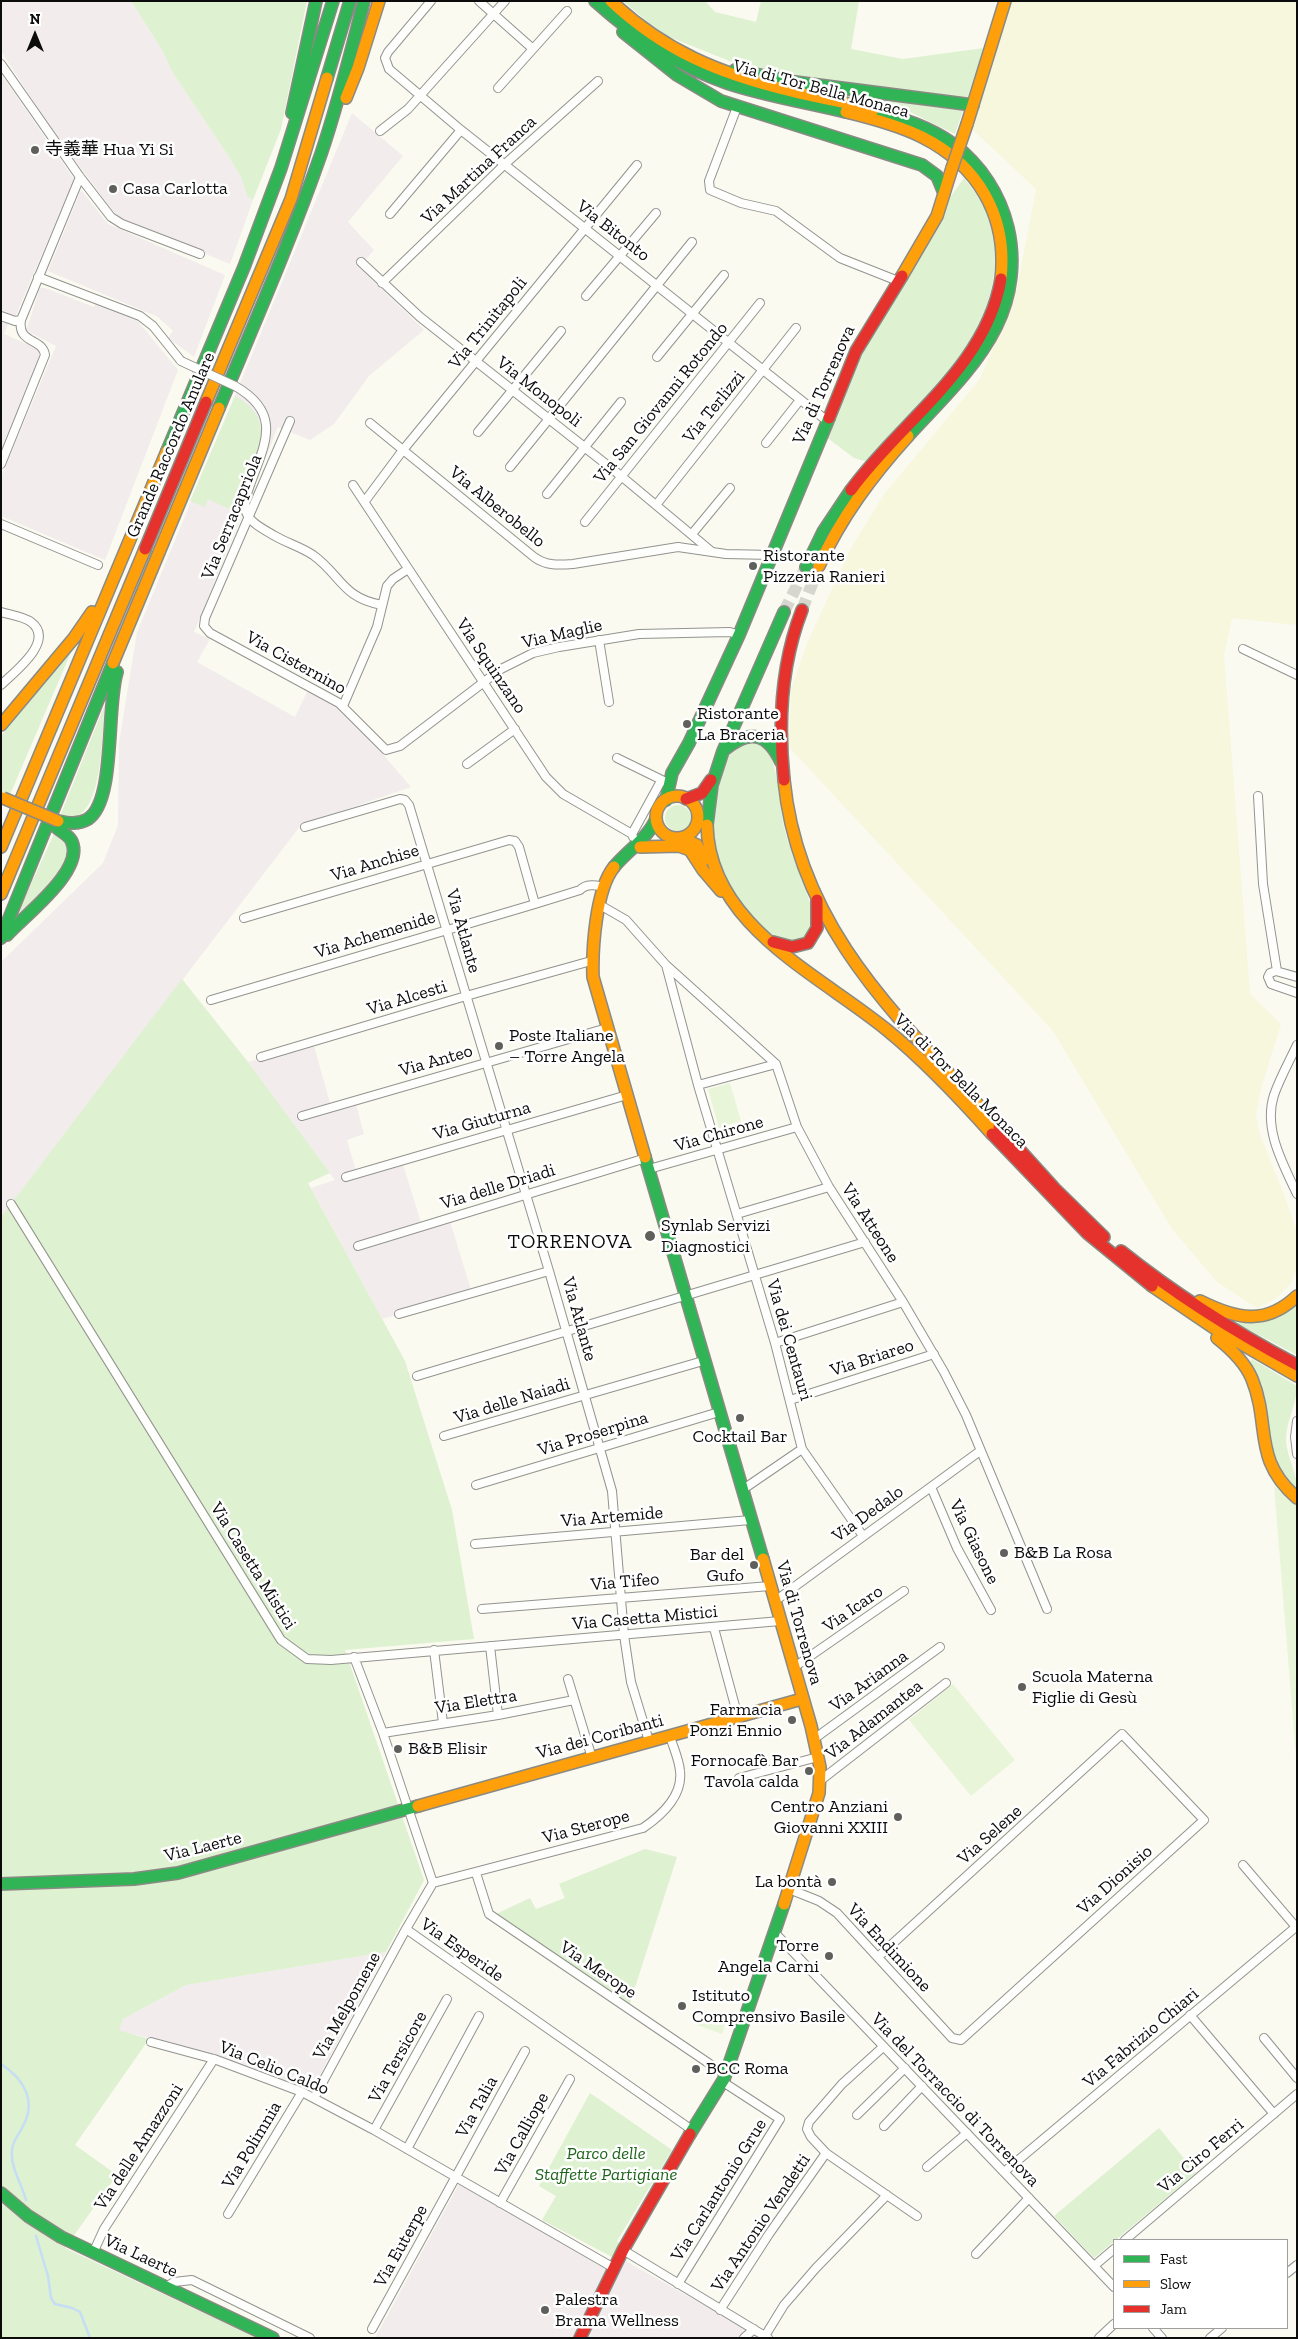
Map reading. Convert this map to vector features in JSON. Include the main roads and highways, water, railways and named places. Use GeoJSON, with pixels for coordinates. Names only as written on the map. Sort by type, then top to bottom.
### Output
{"type":"FeatureCollection","features":[{"type":"Feature","properties":{"kind":"main road"},"geometry":{"type":"LineString","coordinates":[[281,168],[316,1]]}},
{"type":"Feature","properties":{"kind":"main road","name":"Grande Raccordo Anulare"},"geometry":{"type":"LineString","coordinates":[[1,848],[226,310],[281,168],[333,1]]}},
{"type":"Feature","properties":{"kind":"main road","name":"Grande Raccordo Anulare"},"geometry":{"type":"LineString","coordinates":[[1,894],[291,199],[350,1]]}},
{"type":"Feature","properties":{"kind":"main road"},"geometry":{"type":"LineString","coordinates":[[321,154],[347,68],[364,1]]}},
{"type":"Feature","properties":{"kind":"main road"},"geometry":{"type":"LineString","coordinates":[[1,938],[134,613],[249,340],[321,154],[358,68],[379,1]]}},
{"type":"Feature","properties":{"kind":"main road","name":"Via di Tor Bella Monaca"},"geometry":{"type":"LineString","coordinates":[[611,1],[650,34],[710,67],[752,81],[890,114],[929,129],[961,150],[980,170],[997,196],[1008,225],[1012,249],[1012,279],[1005,308],[992,335],[967,371],[864,489],[834,533],[819,566]]}},
{"type":"Feature","properties":{"kind":"main road","name":"Via di Torrenova"},"geometry":{"type":"LineString","coordinates":[[666,800],[665,782],[689,743],[739,634],[826,420],[862,338],[930,230],[967,124],[1005,1]]}},
{"type":"Feature","properties":{"kind":"main road"},"geometry":{"type":"LineString","coordinates":[[596,2],[617,27],[680,78],[708,95],[738,107],[922,164],[937,176],[942,184],[944,194]]}},
{"type":"Feature","properties":{"kind":"main road","name":"Via di Tor Bella Monaca"},"geometry":{"type":"LineString","coordinates":[[596,2],[649,44],[709,76],[774,97],[880,121],[928,139],[962,162],[982,188],[995,213],[1000,234],[1003,265],[997,301],[985,328],[971,352],[948,380],[876,457],[852,489],[829,523],[806,567]]}},
{"type":"Feature","properties":{"kind":"main road"},"geometry":{"type":"LineString","coordinates":[[680,52],[730,69],[775,78],[973,105]]}},
{"type":"Feature","properties":{"kind":"main road"},"geometry":{"type":"LineString","coordinates":[[1,725],[74,638],[112,582]]}},
{"type":"Feature","properties":{"kind":"main road","name":"Via di Tor Bella Monaca"},"geometry":{"type":"LineString","coordinates":[[802,610],[792,639],[784,680],[781,763],[788,812],[817,900],[841,945],[877,994],[1055,1189],[1103,1236],[1153,1276],[1216,1319],[1297,1365]]}},
{"type":"Feature","properties":{"kind":"main road","name":"Via di Tor Bella Monaca"},"geometry":{"type":"LineString","coordinates":[[784,612],[715,772],[708,806],[707,840],[715,872],[728,900],[766,939],[866,1012],[911,1050],[1048,1195],[1086,1232],[1134,1274],[1200,1320],[1297,1376]]}},
{"type":"Feature","properties":{"kind":"main road"},"geometry":{"type":"LineString","coordinates":[[2,800],[57,824],[84,821],[95,811],[102,799],[106,782],[112,691],[116,674],[128,644],[134,613]]}},
{"type":"Feature","properties":{"kind":"main road"},"geometry":{"type":"LineString","coordinates":[[724,750],[740,738],[759,737],[773,746],[781,763]]}},
{"type":"Feature","properties":{"kind":"main road"},"geometry":{"type":"LineString","coordinates":[[707,876],[700,850],[694,843],[682,838],[672,838],[665,835],[659,829],[656,819],[658,810],[666,800],[702,794],[715,772]]}},
{"type":"Feature","properties":{"kind":"main road"},"geometry":{"type":"LineString","coordinates":[[665,782],[695,806],[698,819],[693,831],[682,838]]}},
{"type":"Feature","properties":{"kind":"main road","name":"Via di Torrenova"},"geometry":{"type":"LineString","coordinates":[[580,2338],[623,2250],[724,2078],[775,1933],[819,1793],[821,1780],[814,1739],[794,1668],[594,981],[591,962],[594,934],[606,876],[636,842],[647,833],[656,819]]}},
{"type":"Feature","properties":{"kind":"main road"},"geometry":{"type":"LineString","coordinates":[[1,943],[14,925],[53,889],[69,868],[74,854],[72,841],[57,824]]}},
{"type":"Feature","properties":{"kind":"main road","name":"Via di Torrenova"},"geometry":{"type":"LineString","coordinates":[[636,842],[665,835]]}},
{"type":"Feature","properties":{"kind":"main road"},"geometry":{"type":"LineString","coordinates":[[636,842],[679,846],[690,850],[707,876],[728,900]]}},
{"type":"Feature","properties":{"kind":"main road"},"geometry":{"type":"LineString","coordinates":[[766,939],[789,947],[802,946],[808,943],[816,928],[817,900]]}},
{"type":"Feature","properties":{"kind":"main road"},"geometry":{"type":"LineString","coordinates":[[1153,1276],[1213,1308],[1250,1318],[1276,1313],[1297,1296]]}},
{"type":"Feature","properties":{"kind":"main road"},"geometry":{"type":"LineString","coordinates":[[1200,1320],[1235,1353],[1247,1370],[1255,1388],[1268,1459],[1281,1484],[1297,1498]]}},
{"type":"Feature","properties":{"kind":"main road","name":"Via dei Coribanti"},"geometry":{"type":"LineString","coordinates":[[407,1809],[592,1758],[649,1740],[670,1736],[802,1699]]}},
{"type":"Feature","properties":{"kind":"main road","name":"Via Laerte"},"geometry":{"type":"LineString","coordinates":[[1,1884],[113,1881],[170,1875],[407,1809]]}},
{"type":"Feature","properties":{"kind":"main road","name":"Via Laerte"},"geometry":{"type":"LineString","coordinates":[[1,2193],[15,2207],[37,2222],[93,2252],[273,2338]]}},
{"type":"Feature","properties":{"kind":"waterway"},"geometry":{"type":"LineString","coordinates":[[1,2064],[16,2076],[26,2091],[28,2099],[27,2117],[12,2147],[14,2169],[26,2200]]}},
{"type":"Feature","properties":{"kind":"waterway"},"geometry":{"type":"LineString","coordinates":[[36,2236],[48,2276],[51,2298],[55,2304],[80,2312],[90,2338]]}},
{"type":"Feature","properties":{"kind":"tunnel"},"geometry":{"type":"LineString","coordinates":[[802,610],[819,566]]}},
{"type":"Feature","properties":{"kind":"tunnel"},"geometry":{"type":"LineString","coordinates":[[784,612],[806,567]]}},
{"type":"Feature","properties":{"kind":"place","name":"寺義華 Hua Yi Si"},"geometry":{"type":"Point","coordinates":[35,150]}},
{"type":"Feature","properties":{"kind":"place","name":"Casa Carlotta"},"geometry":{"type":"Point","coordinates":[113,189]}},
{"type":"Feature","properties":{"kind":"place","name":"Ristorante Pizzeria Ranieri"},"geometry":{"type":"Point","coordinates":[753,566]}},
{"type":"Feature","properties":{"kind":"place","name":"Ristorante La Braceria"},"geometry":{"type":"Point","coordinates":[687,724]}},
{"type":"Feature","properties":{"kind":"place","name":"Poste Italiane – Torre Angela"},"geometry":{"type":"Point","coordinates":[499,1046]}},
{"type":"Feature","properties":{"kind":"place","name":"Synlab Servizi Diagnostici"},"geometry":{"type":"Point","coordinates":[650,1236]}},
{"type":"Feature","properties":{"kind":"place","name":"Cocktail Bar"},"geometry":{"type":"Point","coordinates":[740,1418]}},
{"type":"Feature","properties":{"kind":"place","name":"B&B La Rosa"},"geometry":{"type":"Point","coordinates":[1004,1553]}},
{"type":"Feature","properties":{"kind":"place","name":"Bar del Gufo"},"geometry":{"type":"Point","coordinates":[754,1565]}},
{"type":"Feature","properties":{"kind":"place","name":"Scuola Materna Figlie di Gesù"},"geometry":{"type":"Point","coordinates":[1022,1687]}},
{"type":"Feature","properties":{"kind":"place","name":"Farmacia Ponzi Ennio"},"geometry":{"type":"Point","coordinates":[792,1720]}},
{"type":"Feature","properties":{"kind":"place","name":"B&B Elisir"},"geometry":{"type":"Point","coordinates":[398,1749]}},
{"type":"Feature","properties":{"kind":"place","name":"Fornocafè Bar Tavola calda"},"geometry":{"type":"Point","coordinates":[809,1771]}},
{"type":"Feature","properties":{"kind":"place","name":"Centro Anziani Giovanni XXIII"},"geometry":{"type":"Point","coordinates":[898,1817]}},
{"type":"Feature","properties":{"kind":"place","name":"La bontà"},"geometry":{"type":"Point","coordinates":[832,1882]}},
{"type":"Feature","properties":{"kind":"place","name":"Torre Angela Carni"},"geometry":{"type":"Point","coordinates":[829,1956]}},
{"type":"Feature","properties":{"kind":"place","name":"Istituto Comprensivo Basile"},"geometry":{"type":"Point","coordinates":[682,2006]}},
{"type":"Feature","properties":{"kind":"place","name":"BCC Roma"},"geometry":{"type":"Point","coordinates":[696,2069]}},
{"type":"Feature","properties":{"kind":"place","name":"Palestra Brama Wellness"},"geometry":{"type":"Point","coordinates":[545,2310]}},
{"type":"Feature","properties":{"kind":"district","name":"TORRENOVA"},"geometry":{"type":"Point","coordinates":[570,1242]}},
{"type":"Feature","properties":{"kind":"park label","name":"Parco delle Staffette Partigiane"},"geometry":{"type":"Point","coordinates":[606,2164]}}]}
